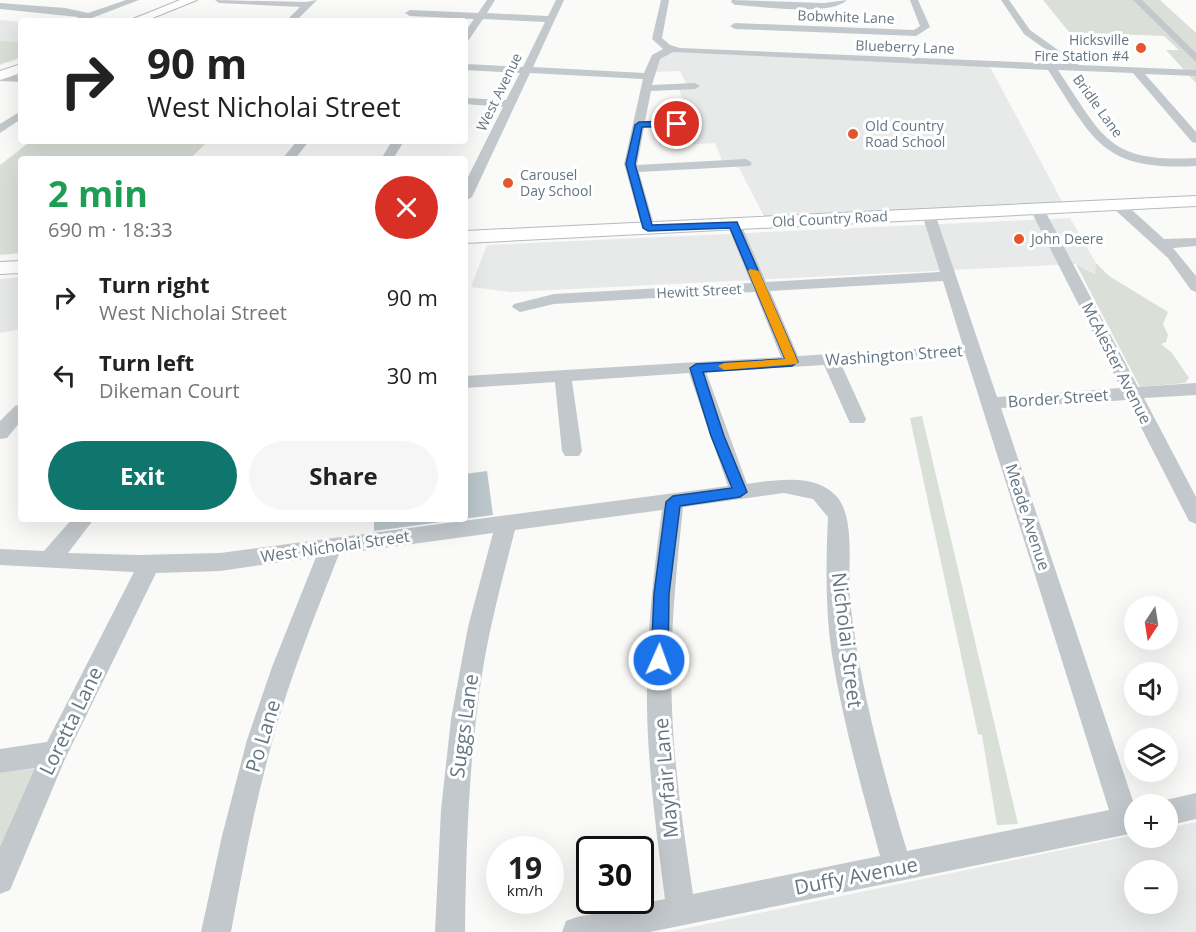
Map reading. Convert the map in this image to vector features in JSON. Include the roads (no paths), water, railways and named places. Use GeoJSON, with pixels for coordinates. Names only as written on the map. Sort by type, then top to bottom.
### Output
{"type":"FeatureCollection","features":[{"type":"Feature","properties":{"kind":"main road"},"geometry":{"type":"LineString","coordinates":[[142,18],[191,0]]}},
{"type":"Feature","properties":{"kind":"main road"},"geometry":{"type":"LineString","coordinates":[[155,18],[204,0]]}},
{"type":"Feature","properties":{"kind":"main road"},"geometry":{"type":"LineString","coordinates":[[0,69],[18,63]]}},
{"type":"Feature","properties":{"kind":"main road"},"geometry":{"type":"LineString","coordinates":[[0,77],[18,69]]}},
{"type":"Feature","properties":{"kind":"main road","name":"Old Country Road"},"geometry":{"type":"LineString","coordinates":[[468,237],[1196,201]]}},
{"type":"Feature","properties":{"kind":"main road"},"geometry":{"type":"LineString","coordinates":[[0,268],[18,267]]}},
{"type":"Feature","properties":{"kind":"street"},"geometry":{"type":"LineString","coordinates":[[82,18],[135,0]]}},
{"type":"Feature","properties":{"kind":"street"},"geometry":{"type":"LineString","coordinates":[[219,0],[311,3]]}},
{"type":"Feature","properties":{"kind":"street"},"geometry":{"type":"LineString","coordinates":[[406,17],[421,0]]}},
{"type":"Feature","properties":{"kind":"street"},"geometry":{"type":"LineString","coordinates":[[468,34],[490,0]]}},
{"type":"Feature","properties":{"kind":"street","name":"West Avenue"},"geometry":{"type":"LineString","coordinates":[[468,192],[560,0]]}},
{"type":"Feature","properties":{"kind":"street"},"geometry":{"type":"LineString","coordinates":[[648,228],[631,169],[654,60],[671,49],[657,39],[665,0]]}},
{"type":"Feature","properties":{"kind":"street"},"geometry":{"type":"LineString","coordinates":[[735,23],[837,4],[843,0]]}},
{"type":"Feature","properties":{"kind":"street","name":"Bobwhite Lane"},"geometry":{"type":"LineString","coordinates":[[735,23],[916,33],[925,27],[914,0]]}},
{"type":"Feature","properties":{"kind":"street"},"geometry":{"type":"LineString","coordinates":[[1005,0],[1027,32],[1062,55],[1075,68]]}},
{"type":"Feature","properties":{"kind":"street"},"geometry":{"type":"LineString","coordinates":[[1137,0],[1196,59]]}},
{"type":"Feature","properties":{"kind":"street"},"geometry":{"type":"LineString","coordinates":[[294,18],[311,3]]}},
{"type":"Feature","properties":{"kind":"street"},"geometry":{"type":"LineString","coordinates":[[0,6],[65,11],[88,16]]}},
{"type":"Feature","properties":{"kind":"street"},"geometry":{"type":"LineString","coordinates":[[406,17],[480,16],[551,19]]}},
{"type":"Feature","properties":{"kind":"street","name":"Blueberry Lane"},"geometry":{"type":"LineString","coordinates":[[671,49],[735,23],[1052,67],[1196,73]]}},
{"type":"Feature","properties":{"kind":"street"},"geometry":{"type":"LineString","coordinates":[[468,67],[526,70],[695,86]]}},
{"type":"Feature","properties":{"kind":"street","name":"Bridle Lane"},"geometry":{"type":"LineString","coordinates":[[1052,67],[1101,140],[1112,152],[1147,163],[1196,162]]}},
{"type":"Feature","properties":{"kind":"street"},"geometry":{"type":"LineString","coordinates":[[1136,70],[1196,139]]}},
{"type":"Feature","properties":{"kind":"street"},"geometry":{"type":"LineString","coordinates":[[0,77],[18,79]]}},
{"type":"Feature","properties":{"kind":"street"},"geometry":{"type":"LineString","coordinates":[[468,101],[511,104]]}},
{"type":"Feature","properties":{"kind":"street"},"geometry":{"type":"LineString","coordinates":[[0,120],[17,117]]}},
{"type":"Feature","properties":{"kind":"street"},"geometry":{"type":"LineString","coordinates":[[0,129],[17,117]]}},
{"type":"Feature","properties":{"kind":"street"},"geometry":{"type":"LineString","coordinates":[[639,125],[677,124]]}},
{"type":"Feature","properties":{"kind":"street"},"geometry":{"type":"LineString","coordinates":[[290,156],[300,144]]}},
{"type":"Feature","properties":{"kind":"street"},"geometry":{"type":"LineString","coordinates":[[631,169],[746,163]]}},
{"type":"Feature","properties":{"kind":"street"},"geometry":{"type":"LineString","coordinates":[[1118,205],[1161,244],[1196,287]]}},
{"type":"Feature","properties":{"kind":"street","name":"McAlester Avenue"},"geometry":{"type":"LineString","coordinates":[[1037,209],[1196,516]]}},
{"type":"Feature","properties":{"kind":"street","name":"Meade Avenue"},"geometry":{"type":"LineString","coordinates":[[929,214],[1124,802]]}},
{"type":"Feature","properties":{"kind":"street"},"geometry":{"type":"LineString","coordinates":[[734,225],[792,362]]}},
{"type":"Feature","properties":{"kind":"street"},"geometry":{"type":"LineString","coordinates":[[1161,244],[1196,242]]}},
{"type":"Feature","properties":{"kind":"street","name":"Hewitt Street"},"geometry":{"type":"LineString","coordinates":[[519,307],[546,300],[950,276]]}},
{"type":"Feature","properties":{"kind":"street","name":"Washington Street"},"geometry":{"type":"LineString","coordinates":[[468,382],[974,350]]}},
{"type":"Feature","properties":{"kind":"street"},"geometry":{"type":"LineString","coordinates":[[830,360],[857,419]]}},
{"type":"Feature","properties":{"kind":"street"},"geometry":{"type":"LineString","coordinates":[[696,368],[718,436],[740,492]]}},
{"type":"Feature","properties":{"kind":"street"},"geometry":{"type":"LineString","coordinates":[[563,377],[572,451]]}},
{"type":"Feature","properties":{"kind":"street","name":"Border Street"},"geometry":{"type":"LineString","coordinates":[[991,403],[1196,389]]}},
{"type":"Feature","properties":{"kind":"street"},"geometry":{"type":"LineString","coordinates":[[0,434],[18,413]]}},
{"type":"Feature","properties":{"kind":"street","name":"Nicholai Street"},"geometry":{"type":"LineString","coordinates":[[740,492],[799,487],[819,494],[835,511],[837,517],[837,581],[844,653],[861,740],[898,868]]}},
{"type":"Feature","properties":{"kind":"street","name":"West Nicholai Street"},"geometry":{"type":"LineString","coordinates":[[0,557],[149,565],[220,562],[740,492]]}},
{"type":"Feature","properties":{"kind":"street","name":"Mayfair Lane"},"geometry":{"type":"LineString","coordinates":[[673,502],[662,594],[659,681],[664,789],[681,911]]}},
{"type":"Feature","properties":{"kind":"street"},"geometry":{"type":"LineString","coordinates":[[49,560],[81,522]]}},
{"type":"Feature","properties":{"kind":"street","name":"Suggs Lane"},"geometry":{"type":"LineString","coordinates":[[450,932],[454,803],[467,690],[481,618],[506,524]]}},
{"type":"Feature","properties":{"kind":"street","name":"Po Lane"},"geometry":{"type":"LineString","coordinates":[[216,932],[234,839],[261,739],[291,647],[331,547]]}},
{"type":"Feature","properties":{"kind":"street","name":"Loretta Lane"},"geometry":{"type":"LineString","coordinates":[[0,880],[55,753],[149,565]]}},
{"type":"Feature","properties":{"kind":"street"},"geometry":{"type":"LineString","coordinates":[[0,761],[55,753]]}},
{"type":"Feature","properties":{"kind":"street"},"geometry":{"type":"LineString","coordinates":[[1178,810],[1196,806]]}},
{"type":"Feature","properties":{"kind":"street","name":"Duffy Avenue"},"geometry":{"type":"LineString","coordinates":[[577,932],[1124,821]]}},
{"type":"Feature","properties":{"kind":"place","name":"Hicksville Fire Station #4"},"geometry":{"type":"Point","coordinates":[1141,48]}},
{"type":"Feature","properties":{"kind":"place","name":"Old Country Road School"},"geometry":{"type":"Point","coordinates":[853,134]}},
{"type":"Feature","properties":{"kind":"place","name":"Carousel Day School"},"geometry":{"type":"Point","coordinates":[508,183]}},
{"type":"Feature","properties":{"kind":"place","name":"John Deere"},"geometry":{"type":"Point","coordinates":[1019,239]}}]}
